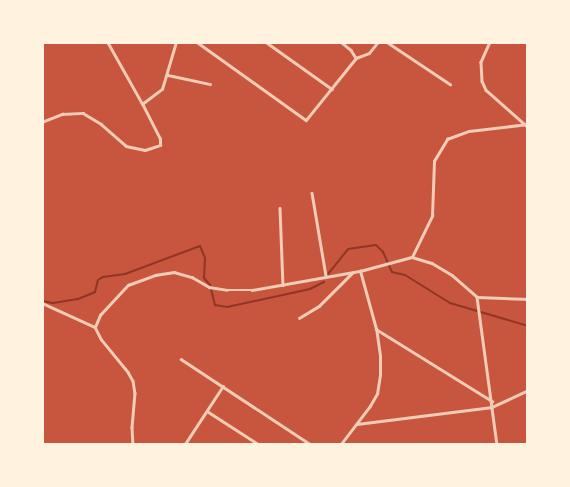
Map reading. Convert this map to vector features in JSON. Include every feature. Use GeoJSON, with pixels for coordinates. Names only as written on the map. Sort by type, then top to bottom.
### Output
{"type":"FeatureCollection","features":[{"type":"Feature","properties":{"kind":"street"},"geometry":{"type":"LineString","coordinates":[[42,122],[62,114],[83,113],[101,124],[126,146],[145,150],[158,147],[160,139],[107,42]]}},
{"type":"Feature","properties":{"kind":"street"},"geometry":{"type":"LineString","coordinates":[[142,104],[162,89],[168,75],[176,42]]}},
{"type":"Feature","properties":{"kind":"street"},"geometry":{"type":"LineString","coordinates":[[197,42],[303,119],[309,119],[356,58],[369,53],[378,42]]}},
{"type":"Feature","properties":{"kind":"street"},"geometry":{"type":"LineString","coordinates":[[266,42],[332,89]]}},
{"type":"Feature","properties":{"kind":"street"},"geometry":{"type":"LineString","coordinates":[[341,42],[351,50],[356,58]]}},
{"type":"Feature","properties":{"kind":"street"},"geometry":{"type":"LineString","coordinates":[[387,42],[450,84]]}},
{"type":"Feature","properties":{"kind":"street"},"geometry":{"type":"LineString","coordinates":[[490,42],[481,62],[482,81],[486,90],[526,125]]}},
{"type":"Feature","properties":{"kind":"street"},"geometry":{"type":"LineString","coordinates":[[168,75],[210,84]]}},
{"type":"Feature","properties":{"kind":"street"},"geometry":{"type":"LineString","coordinates":[[412,257],[432,216],[434,161],[447,139],[470,131],[526,125]]}},
{"type":"Feature","properties":{"kind":"street"},"geometry":{"type":"LineString","coordinates":[[312,193],[326,276]]}},
{"type":"Feature","properties":{"kind":"street"},"geometry":{"type":"LineString","coordinates":[[280,208],[283,285]]}},
{"type":"Feature","properties":{"kind":"street"},"geometry":{"type":"LineString","coordinates":[[95,327],[100,315],[128,285],[174,272],[192,277],[209,286],[227,290],[252,290],[360,271],[412,257],[432,263],[452,275],[478,297],[528,299]]}},
{"type":"Feature","properties":{"kind":"street"},"geometry":{"type":"LineString","coordinates":[[341,444],[377,394],[380,356],[376,329],[360,271]]}},
{"type":"Feature","properties":{"kind":"street"},"geometry":{"type":"LineString","coordinates":[[299,318],[319,306],[353,272]]}},
{"type":"Feature","properties":{"kind":"street"},"geometry":{"type":"LineString","coordinates":[[478,297],[497,444]]}},
{"type":"Feature","properties":{"kind":"street"},"geometry":{"type":"LineString","coordinates":[[42,303],[95,327],[101,339],[128,372],[133,382],[135,393],[132,427],[133,444]]}},
{"type":"Feature","properties":{"kind":"street"},"geometry":{"type":"LineString","coordinates":[[376,329],[492,401]]}},
{"type":"Feature","properties":{"kind":"street"},"geometry":{"type":"LineString","coordinates":[[182,359],[310,444]]}},
{"type":"Feature","properties":{"kind":"street"},"geometry":{"type":"LineString","coordinates":[[185,444],[223,386]]}},
{"type":"Feature","properties":{"kind":"street"},"geometry":{"type":"LineString","coordinates":[[357,424],[492,408],[528,390]]}},
{"type":"Feature","properties":{"kind":"street"},"geometry":{"type":"LineString","coordinates":[[42,404],[42,416]]}},
{"type":"Feature","properties":{"kind":"street"},"geometry":{"type":"LineString","coordinates":[[207,411],[258,444]]}},
{"type":"Feature","properties":{"kind":"waterway"},"geometry":{"type":"LineString","coordinates":[[328,274],[348,249],[376,245],[383,252],[392,272],[405,275],[450,303],[528,326]]}},
{"type":"Feature","properties":{"kind":"waterway"},"geometry":{"type":"LineString","coordinates":[[42,301],[53,303],[78,299],[95,292],[98,280],[103,277],[125,274],[200,246],[205,258],[204,278],[210,285],[215,305],[227,307],[310,289],[324,282]]}}]}
